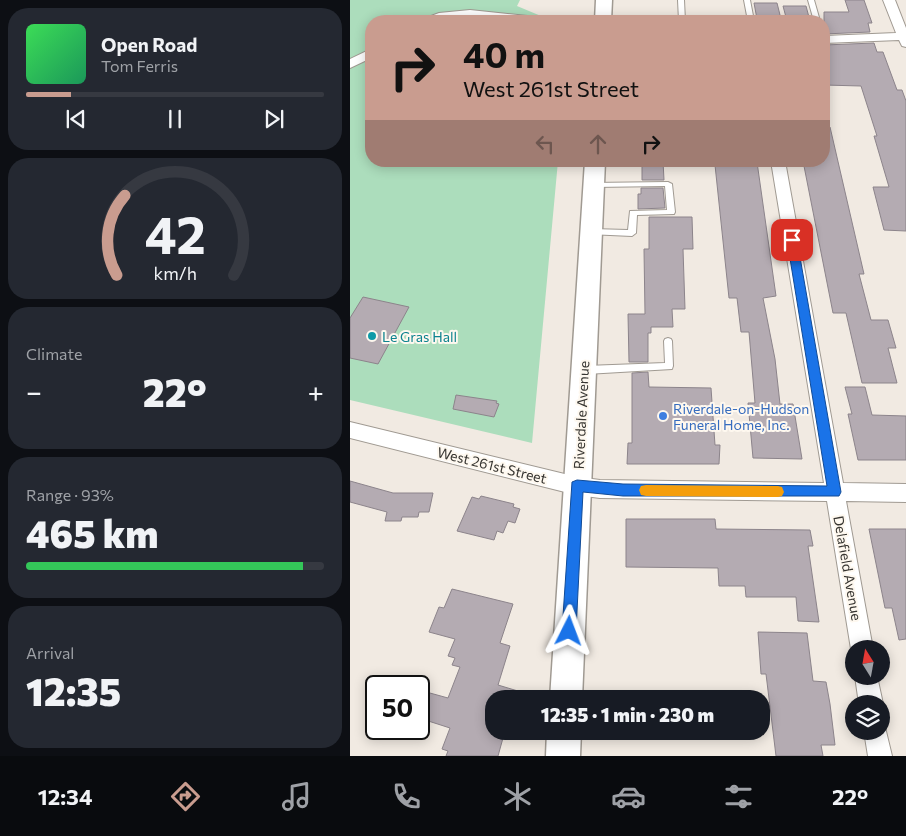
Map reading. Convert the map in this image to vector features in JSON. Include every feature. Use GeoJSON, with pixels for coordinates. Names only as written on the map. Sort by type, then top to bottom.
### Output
{"type":"FeatureCollection","features":[{"type":"Feature","properties":{"kind":"main road"},"geometry":{"type":"LineString","coordinates":[[600,15],[604,0]]}},
{"type":"Feature","properties":{"kind":"main road","name":"Riverdale Avenue"},"geometry":{"type":"LineString","coordinates":[[566,690],[595,167]]}},
{"type":"Feature","properties":{"kind":"main road"},"geometry":{"type":"LineString","coordinates":[[563,756],[564,740]]}},
{"type":"Feature","properties":{"kind":"street"},"geometry":{"type":"LineString","coordinates":[[830,40],[905,38],[889,0]]}},
{"type":"Feature","properties":{"kind":"street"},"geometry":{"type":"LineString","coordinates":[[426,15],[435,9],[448,5],[469,6],[489,14]]}},
{"type":"Feature","properties":{"kind":"street"},"geometry":{"type":"LineString","coordinates":[[445,15],[497,15]]}},
{"type":"Feature","properties":{"kind":"street"},"geometry":{"type":"LineString","coordinates":[[350,64],[365,56]]}},
{"type":"Feature","properties":{"kind":"street","name":"Delafield Avenue"},"geometry":{"type":"LineString","coordinates":[[779,167],[860,640]]}},
{"type":"Feature","properties":{"kind":"street","name":"West 261st Street"},"geometry":{"type":"LineString","coordinates":[[350,430],[577,486],[623,490],[906,493]]}},
{"type":"Feature","properties":{"kind":"street"},"geometry":{"type":"LineString","coordinates":[[877,740],[880,756]]}},
{"type":"Feature","properties":{"kind":"lane"},"geometry":{"type":"LineString","coordinates":[[681,0],[682,15]]}},
{"type":"Feature","properties":{"kind":"lane"},"geometry":{"type":"LineString","coordinates":[[747,0],[750,15]]}},
{"type":"Feature","properties":{"kind":"lane"},"geometry":{"type":"LineString","coordinates":[[811,0],[815,15]]}},
{"type":"Feature","properties":{"kind":"lane"},"geometry":{"type":"LineString","coordinates":[[591,232],[632,233],[633,213],[671,212],[668,184],[594,184]]}},
{"type":"Feature","properties":{"kind":"lane"},"geometry":{"type":"LineString","coordinates":[[583,370],[669,366],[668,341]]}},
{"type":"Feature","properties":{"kind":"green space"},"geometry":{"type":"Polygon","coordinates":[[[350,0],[520,0],[517,6],[539,15],[365,15],[365,167],[557,167],[532,443],[350,400],[350,0]]]}},
{"type":"Feature","properties":{"kind":"building"},"geometry":{"type":"Polygon","coordinates":[[[845,0],[864,0],[872,23],[868,23],[870,32],[830,34],[830,15],[824,15],[824,12],[849,12],[845,0]]]}},
{"type":"Feature","properties":{"kind":"building"},"geometry":{"type":"Polygon","coordinates":[[[754,3],[777,3],[780,15],[756,15],[754,3]]]}},
{"type":"Feature","properties":{"kind":"building"},"geometry":{"type":"Polygon","coordinates":[[[783,6],[806,6],[808,15],[785,15],[783,6]]]}},
{"type":"Feature","properties":{"kind":"building"},"geometry":{"type":"Polygon","coordinates":[[[874,43],[877,52],[883,52],[897,90],[902,90],[906,101],[906,231],[884,230],[873,187],[889,187],[874,136],[877,136],[861,86],[830,85],[830,45],[874,43]]]}},
{"type":"Feature","properties":{"kind":"building"},"geometry":{"type":"Polygon","coordinates":[[[830,127],[864,274],[859,274],[871,320],[888,320],[896,348],[888,348],[897,383],[862,383],[846,313],[833,313],[804,167],[830,167],[830,127]]]}},
{"type":"Feature","properties":{"kind":"building"},"geometry":{"type":"Polygon","coordinates":[[[642,167],[663,167],[664,180],[642,180],[642,167]]]}},
{"type":"Feature","properties":{"kind":"building"},"geometry":{"type":"Polygon","coordinates":[[[715,167],[758,167],[776,296],[763,298],[775,359],[780,404],[793,404],[802,459],[753,458],[748,403],[755,403],[749,332],[741,332],[737,298],[729,298],[715,167]]]}},
{"type":"Feature","properties":{"kind":"building"},"geometry":{"type":"Polygon","coordinates":[[[641,188],[663,188],[665,208],[638,209],[638,194],[641,194],[641,188]]]}},
{"type":"Feature","properties":{"kind":"building"},"geometry":{"type":"Polygon","coordinates":[[[649,217],[692,217],[693,249],[683,249],[685,309],[672,309],[673,327],[651,327],[651,333],[648,333],[648,362],[629,362],[628,314],[645,314],[644,249],[649,249],[649,217]]]}},
{"type":"Feature","properties":{"kind":"building","name":"Le Gras Hall"},"geometry":{"type":"Polygon","coordinates":[[[363,297],[409,307],[378,364],[350,358],[350,318],[363,297]]]}},
{"type":"Feature","properties":{"kind":"building"},"geometry":{"type":"Polygon","coordinates":[[[648,372],[649,387],[711,388],[715,445],[720,445],[719,464],[627,464],[628,443],[632,443],[632,373],[648,372]]]}},
{"type":"Feature","properties":{"kind":"building"},"geometry":{"type":"Polygon","coordinates":[[[845,387],[865,387],[872,415],[906,416],[906,460],[858,460],[848,414],[852,414],[845,387]]]}},
{"type":"Feature","properties":{"kind":"building"},"geometry":{"type":"Polygon","coordinates":[[[456,395],[497,401],[496,403],[499,404],[494,417],[453,409],[456,395]]]}},
{"type":"Feature","properties":{"kind":"building"},"geometry":{"type":"Polygon","coordinates":[[[350,481],[393,493],[433,493],[429,512],[419,512],[418,517],[402,517],[401,521],[385,521],[387,512],[350,502],[350,481]]]}},
{"type":"Feature","properties":{"kind":"building"},"geometry":{"type":"Polygon","coordinates":[[[481,496],[514,504],[513,507],[520,509],[515,523],[508,521],[503,533],[497,531],[494,540],[457,531],[472,497],[479,499],[481,496]]]}},
{"type":"Feature","properties":{"kind":"building"},"geometry":{"type":"Polygon","coordinates":[[[626,519],[715,519],[716,529],[810,530],[813,546],[808,546],[819,622],[798,621],[796,597],[746,597],[745,586],[719,586],[718,568],[626,567],[626,519]]]}},
{"type":"Feature","properties":{"kind":"building"},"geometry":{"type":"Polygon","coordinates":[[[869,529],[906,529],[906,639],[899,640],[892,608],[885,608],[869,529]]]}},
{"type":"Feature","properties":{"kind":"building"},"geometry":{"type":"Polygon","coordinates":[[[452,589],[513,604],[500,643],[510,646],[498,685],[514,690],[485,690],[485,740],[502,740],[498,756],[446,756],[448,751],[442,749],[450,728],[430,722],[430,693],[448,698],[460,667],[452,665],[455,658],[448,656],[455,639],[429,632],[439,607],[444,608],[452,589]]]}},
{"type":"Feature","properties":{"kind":"building"},"geometry":{"type":"Polygon","coordinates":[[[758,632],[807,633],[813,681],[826,682],[830,704],[835,745],[821,745],[823,756],[776,756],[770,707],[770,690],[768,690],[766,674],[761,674],[758,632]]]}},
{"type":"Feature","properties":{"kind":"slow traffic"},"geometry":{"type":"LineString","coordinates":[[646,490],[778,492]]}},
{"type":"Feature","properties":{"kind":"place","name":"Le Gras Hall"},"geometry":{"type":"Point","coordinates":[372,336]}},
{"type":"Feature","properties":{"kind":"place","name":"Riverdale-on-Hudson Funeral Home, Inc."},"geometry":{"type":"Point","coordinates":[663,416]}},
{"type":"Feature","properties":{"kind":"route"},"geometry":{"type":"LineString","coordinates":[[569,631],[577,486],[623,490],[835,492],[792,240]]}}]}
